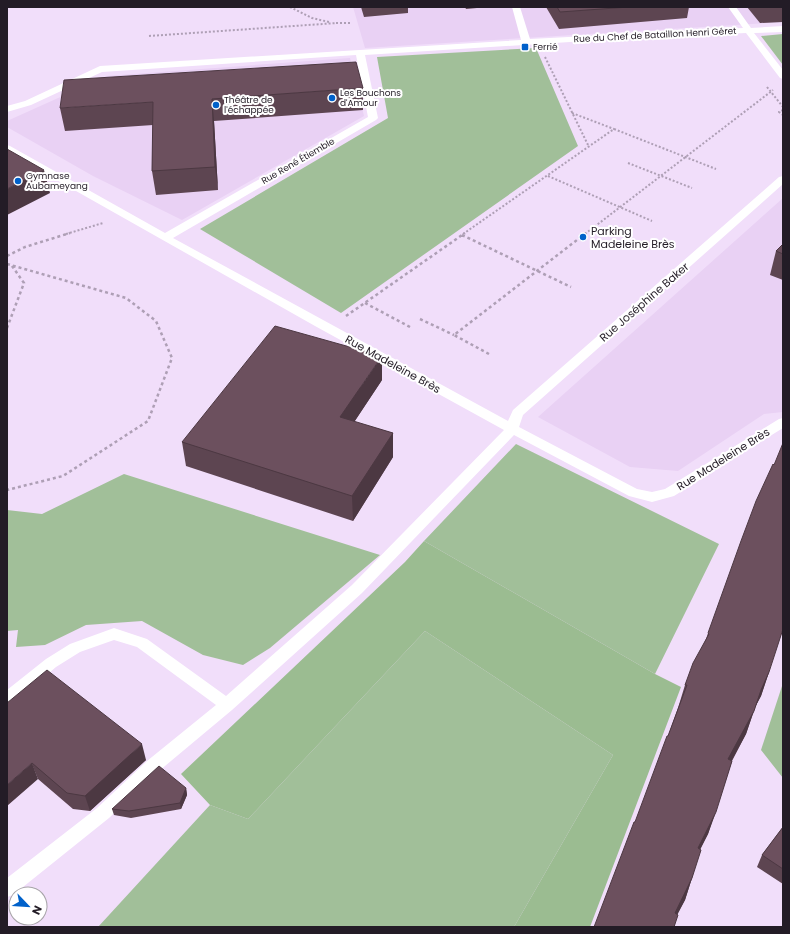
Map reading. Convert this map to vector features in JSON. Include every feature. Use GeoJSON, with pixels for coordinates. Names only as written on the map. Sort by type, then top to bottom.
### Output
{"type":"FeatureCollection","features":[{"type":"Feature","properties":{"kind":"lane"},"geometry":{"type":"LineString","coordinates":[[516,7],[526,42]]}},
{"type":"Feature","properties":{"kind":"lane"},"geometry":{"type":"LineString","coordinates":[[732,7],[748,31],[783,76]]}},
{"type":"Feature","properties":{"kind":"lane","name":"Rue du Chef de Bataillon Henri Géret"},"geometry":{"type":"LineString","coordinates":[[7,109],[28,103],[100,69],[526,42],[783,29]]}},
{"type":"Feature","properties":{"kind":"lane","name":"Rue René Étiemble"},"geometry":{"type":"LineString","coordinates":[[165,238],[373,118],[360,52]]}},
{"type":"Feature","properties":{"kind":"lane","name":"Rue Madeleine Brès"},"geometry":{"type":"LineString","coordinates":[[7,148],[165,238],[512,429],[634,493],[652,497],[668,493],[689,482],[783,422]]}},
{"type":"Feature","properties":{"kind":"lane","name":"Rue Joséphine Baker"},"geometry":{"type":"LineString","coordinates":[[512,429],[517,413],[783,179]]}},
{"type":"Feature","properties":{"kind":"lane"},"geometry":{"type":"LineString","coordinates":[[7,889],[102,813],[153,766],[227,705],[357,589],[512,429]]}},
{"type":"Feature","properties":{"kind":"lane"},"geometry":{"type":"LineString","coordinates":[[7,699],[51,663],[75,648],[114,634],[142,643],[227,705]]}},
{"type":"Feature","properties":{"kind":"path"},"geometry":{"type":"LineString","coordinates":[[290,7],[312,18],[338,23]]}},
{"type":"Feature","properties":{"kind":"path"},"geometry":{"type":"LineString","coordinates":[[149,36],[352,23]]}},
{"type":"Feature","properties":{"kind":"path"},"geometry":{"type":"LineString","coordinates":[[545,57],[589,147]]}},
{"type":"Feature","properties":{"kind":"path"},"geometry":{"type":"LineString","coordinates":[[454,335],[777,87]]}},
{"type":"Feature","properties":{"kind":"path"},"geometry":{"type":"LineString","coordinates":[[783,110],[779,112],[783,115]]}},
{"type":"Feature","properties":{"kind":"path"},"geometry":{"type":"LineString","coordinates":[[572,113],[716,170]]}},
{"type":"Feature","properties":{"kind":"path"},"geometry":{"type":"LineString","coordinates":[[342,318],[614,129]]}},
{"type":"Feature","properties":{"kind":"path"},"geometry":{"type":"LineString","coordinates":[[628,163],[692,188]]}},
{"type":"Feature","properties":{"kind":"path"},"geometry":{"type":"LineString","coordinates":[[548,176],[652,221]]}},
{"type":"Feature","properties":{"kind":"path"},"geometry":{"type":"LineString","coordinates":[[7,256],[25,247],[126,216]]}},
{"type":"Feature","properties":{"kind":"path"},"geometry":{"type":"LineString","coordinates":[[462,235],[571,287]]}},
{"type":"Feature","properties":{"kind":"path"},"geometry":{"type":"LineString","coordinates":[[7,264],[126,298],[156,321],[172,358],[148,421],[63,476],[7,490]]}},
{"type":"Feature","properties":{"kind":"path"},"geometry":{"type":"LineString","coordinates":[[7,328],[24,283],[12,266]]}},
{"type":"Feature","properties":{"kind":"path"},"geometry":{"type":"LineString","coordinates":[[365,303],[410,327]]}},
{"type":"Feature","properties":{"kind":"path"},"geometry":{"type":"LineString","coordinates":[[420,319],[489,354]]}},
{"type":"Feature","properties":{"kind":"shaded area"},"geometry":{"type":"Polygon","coordinates":[[[353,7],[783,7],[783,22],[365,48],[353,7]]]}},
{"type":"Feature","properties":{"kind":"shaded area"},"geometry":{"type":"Polygon","coordinates":[[[350,58],[364,116],[182,220],[93,176],[7,127],[7,121],[107,76],[350,58]]]}},
{"type":"Feature","properties":{"kind":"shaded area"},"geometry":{"type":"Polygon","coordinates":[[[783,198],[783,412],[764,414],[678,471],[630,467],[538,417],[783,198]]]}},
{"type":"Feature","properties":{"kind":"green space"},"geometry":{"type":"Polygon","coordinates":[[[783,34],[783,65],[761,36],[783,34]]]}},
{"type":"Feature","properties":{"kind":"green space"},"geometry":{"type":"Polygon","coordinates":[[[536,48],[578,146],[341,313],[200,229],[388,118],[377,57],[536,48]]]}},
{"type":"Feature","properties":{"kind":"green space"},"geometry":{"type":"Polygon","coordinates":[[[516,444],[719,544],[655,674],[424,541],[516,444]]]}},
{"type":"Feature","properties":{"kind":"green space"},"geometry":{"type":"Polygon","coordinates":[[[124,474],[380,555],[270,648],[243,665],[203,655],[142,621],[86,625],[45,645],[16,647],[18,630],[7,631],[7,510],[42,514],[124,474]]]}},
{"type":"Feature","properties":{"kind":"green space"},"geometry":{"type":"Polygon","coordinates":[[[424,541],[655,674],[681,687],[590,927],[514,927],[613,755],[425,631],[248,819],[210,805],[181,774],[405,562],[424,541]]]}},
{"type":"Feature","properties":{"kind":"green space"},"geometry":{"type":"Polygon","coordinates":[[[425,631],[613,755],[514,927],[98,927],[210,805],[248,819],[425,631]]]}},
{"type":"Feature","properties":{"kind":"green space"},"geometry":{"type":"Polygon","coordinates":[[[783,683],[783,778],[761,750],[783,683]]]}},
{"type":"Feature","properties":{"kind":"building"},"geometry":{"type":"Polygon","coordinates":[[[557,7],[629,7],[560,12],[557,7]]]}},
{"type":"Feature","properties":{"kind":"building"},"geometry":{"type":"Polygon","coordinates":[[[356,62],[363,88],[212,99],[215,167],[152,171],[153,102],[60,108],[64,80],[356,62]]]}},
{"type":"Feature","properties":{"kind":"building"},"geometry":{"type":"Polygon","coordinates":[[[7,149],[44,170],[7,189],[7,149]]]}},
{"type":"Feature","properties":{"kind":"building"},"geometry":{"type":"Polygon","coordinates":[[[783,244],[783,254],[776,251],[783,244]]]}},
{"type":"Feature","properties":{"kind":"building"},"geometry":{"type":"Polygon","coordinates":[[[275,326],[382,356],[340,417],[393,433],[352,496],[182,442],[275,326]]]}},
{"type":"Feature","properties":{"kind":"building"},"geometry":{"type":"Polygon","coordinates":[[[783,443],[783,629],[754,711],[728,759],[732,761],[716,812],[698,848],[701,850],[692,878],[675,913],[678,915],[674,927],[594,927],[668,736],[687,685],[685,685],[693,663],[709,634],[708,633],[756,501],[783,443]]]}},
{"type":"Feature","properties":{"kind":"building"},"geometry":{"type":"Polygon","coordinates":[[[47,670],[142,744],[85,796],[67,793],[32,763],[7,785],[7,703],[47,670]]]}},
{"type":"Feature","properties":{"kind":"building"},"geometry":{"type":"Polygon","coordinates":[[[159,766],[186,788],[180,803],[129,811],[112,809],[159,766]]]}},
{"type":"Feature","properties":{"kind":"building"},"geometry":{"type":"Polygon","coordinates":[[[783,827],[783,869],[762,855],[783,827]]]}},
{"type":"Feature","properties":{"kind":"place","name":"Ferrié"},"geometry":{"type":"Point","coordinates":[525,47]}},
{"type":"Feature","properties":{"kind":"place","name":"Les Bouchons d'Amour"},"geometry":{"type":"Point","coordinates":[332,98]}},
{"type":"Feature","properties":{"kind":"place","name":"Théâtre de l'échappée"},"geometry":{"type":"Point","coordinates":[216,105]}},
{"type":"Feature","properties":{"kind":"place","name":"Gymnase Aubameyang"},"geometry":{"type":"Point","coordinates":[18,181]}},
{"type":"Feature","properties":{"kind":"place","name":"Parking Madeleine Brès"},"geometry":{"type":"Point","coordinates":[583,237]}}]}
